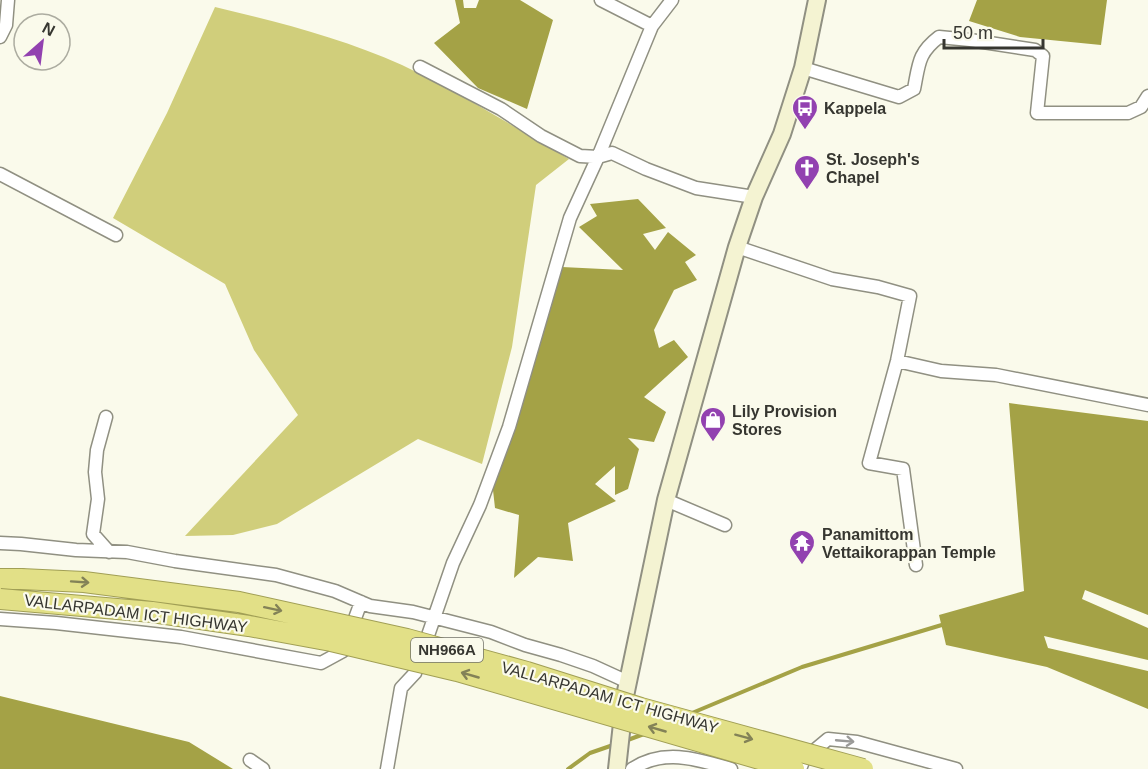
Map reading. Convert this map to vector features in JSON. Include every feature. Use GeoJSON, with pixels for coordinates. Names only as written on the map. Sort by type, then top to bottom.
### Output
{"type":"FeatureCollection","features":[{"type":"Feature","properties":{"kind":"highway","name":"VALLARPADAM ICT HIGHWAY"},"geometry":{"type":"LineString","coordinates":[[0,579],[84,582],[239,602],[290,613],[460,653],[641,708],[863,769]]}},
{"type":"Feature","properties":{"kind":"highway","name":"VALLARPADAM ICT HIGHWAY"},"geometry":{"type":"LineString","coordinates":[[0,599],[152,612],[331,641],[457,671],[794,769]]}},
{"type":"Feature","properties":{"kind":"main road"},"geometry":{"type":"LineString","coordinates":[[617,763],[627,689],[666,500],[737,247],[754,197],[782,134],[803,68],[817,0]]}},
{"type":"Feature","properties":{"kind":"street"},"geometry":{"type":"LineString","coordinates":[[0,37],[6,25],[8,0]]}},
{"type":"Feature","properties":{"kind":"street"},"geometry":{"type":"LineString","coordinates":[[601,0],[652,26]]}},
{"type":"Feature","properties":{"kind":"street"},"geometry":{"type":"LineString","coordinates":[[387,769],[401,688],[415,673],[453,563],[480,505],[508,427],[570,218],[652,26],[672,0]]}},
{"type":"Feature","properties":{"kind":"street"},"geometry":{"type":"LineString","coordinates":[[803,68],[899,97],[914,89],[918,65],[925,47],[939,37],[1035,50],[1043,56],[1037,112],[1128,113],[1141,107],[1148,96]]}},
{"type":"Feature","properties":{"kind":"street"},"geometry":{"type":"LineString","coordinates":[[420,67],[580,156],[598,157],[612,153],[696,188],[754,197]]}},
{"type":"Feature","properties":{"kind":"street"},"geometry":{"type":"LineString","coordinates":[[0,174],[116,236]]}},
{"type":"Feature","properties":{"kind":"street"},"geometry":{"type":"LineString","coordinates":[[737,247],[832,279],[878,287],[910,296],[897,361],[869,463],[903,469],[916,565]]}},
{"type":"Feature","properties":{"kind":"street"},"geometry":{"type":"LineString","coordinates":[[897,361],[941,371],[996,375],[1148,405]]}},
{"type":"Feature","properties":{"kind":"street"},"geometry":{"type":"LineString","coordinates":[[106,417],[97,450],[95,472],[98,499],[93,534],[110,552]]}},
{"type":"Feature","properties":{"kind":"street"},"geometry":{"type":"LineString","coordinates":[[666,500],[725,525]]}},
{"type":"Feature","properties":{"kind":"street"},"geometry":{"type":"LineString","coordinates":[[0,543],[127,552],[276,575],[335,591],[370,606],[491,632],[593,666],[627,689]]}},
{"type":"Feature","properties":{"kind":"street"},"geometry":{"type":"LineString","coordinates":[[0,619],[181,637],[321,663],[344,651],[361,602]]}},
{"type":"Feature","properties":{"kind":"street"},"geometry":{"type":"LineString","coordinates":[[800,769],[804,759],[828,739],[857,742],[956,769]]}},
{"type":"Feature","properties":{"kind":"street"},"geometry":{"type":"LineString","coordinates":[[632,769],[643,762],[673,755],[731,769]]}},
{"type":"Feature","properties":{"kind":"street"},"geometry":{"type":"LineString","coordinates":[[250,760],[263,769]]}},
{"type":"Feature","properties":{"kind":"shaded area"},"geometry":{"type":"Polygon","coordinates":[[[455,0],[463,0],[464,8],[476,8],[479,0],[520,0],[553,20],[527,109],[478,88],[434,43],[460,23],[455,0]]]}},
{"type":"Feature","properties":{"kind":"shaded area"},"geometry":{"type":"Polygon","coordinates":[[[977,0],[1107,0],[1101,45],[1020,37],[969,21],[977,0]]]}},
{"type":"Feature","properties":{"kind":"shaded area"},"geometry":{"type":"Polygon","coordinates":[[[215,7],[286,25],[379,55],[423,75],[569,159],[536,185],[512,347],[482,464],[418,439],[277,524],[233,535],[185,536],[298,415],[254,350],[225,284],[113,218],[167,113],[215,7]]]}},
{"type":"Feature","properties":{"kind":"shaded area"},"geometry":{"type":"Polygon","coordinates":[[[638,199],[666,228],[643,234],[655,250],[668,232],[696,255],[685,262],[697,280],[674,290],[654,330],[659,348],[674,340],[688,357],[644,397],[666,412],[654,442],[628,438],[639,449],[628,489],[615,495],[615,466],[595,484],[616,501],[568,523],[573,561],[538,557],[514,578],[519,515],[495,508],[492,481],[562,267],[623,270],[579,227],[597,216],[590,204],[638,199]]]}},
{"type":"Feature","properties":{"kind":"shaded area"},"geometry":{"type":"Polygon","coordinates":[[[1009,403],[1148,421],[1148,615],[1085,590],[1082,599],[1148,628],[1148,660],[1044,636],[1048,648],[1148,671],[1148,709],[1047,667],[946,645],[939,615],[1024,591],[1009,403]]]}},
{"type":"Feature","properties":{"kind":"shaded area"},"geometry":{"type":"Polygon","coordinates":[[[0,696],[189,742],[233,769],[0,769],[0,696]]]}},
{"type":"Feature","properties":{"kind":"waterway"},"geometry":{"type":"LineString","coordinates":[[692,713],[802,667],[945,624]]}},
{"type":"Feature","properties":{"kind":"waterway"},"geometry":{"type":"LineString","coordinates":[[625,741],[644,734]]}},
{"type":"Feature","properties":{"kind":"waterway"},"geometry":{"type":"LineString","coordinates":[[568,769],[590,753],[616,744]]}},
{"type":"Feature","properties":{"kind":"place","name":"Kappela"},"geometry":{"type":"Point","coordinates":[805,131]}},
{"type":"Feature","properties":{"kind":"place","name":"St. Joseph's Chapel"},"geometry":{"type":"Point","coordinates":[807,191]}},
{"type":"Feature","properties":{"kind":"place","name":"Lily Provision Stores"},"geometry":{"type":"Point","coordinates":[713,443]}},
{"type":"Feature","properties":{"kind":"place","name":"Panamittom Vettaikorappan Temple"},"geometry":{"type":"Point","coordinates":[802,566]}}]}
